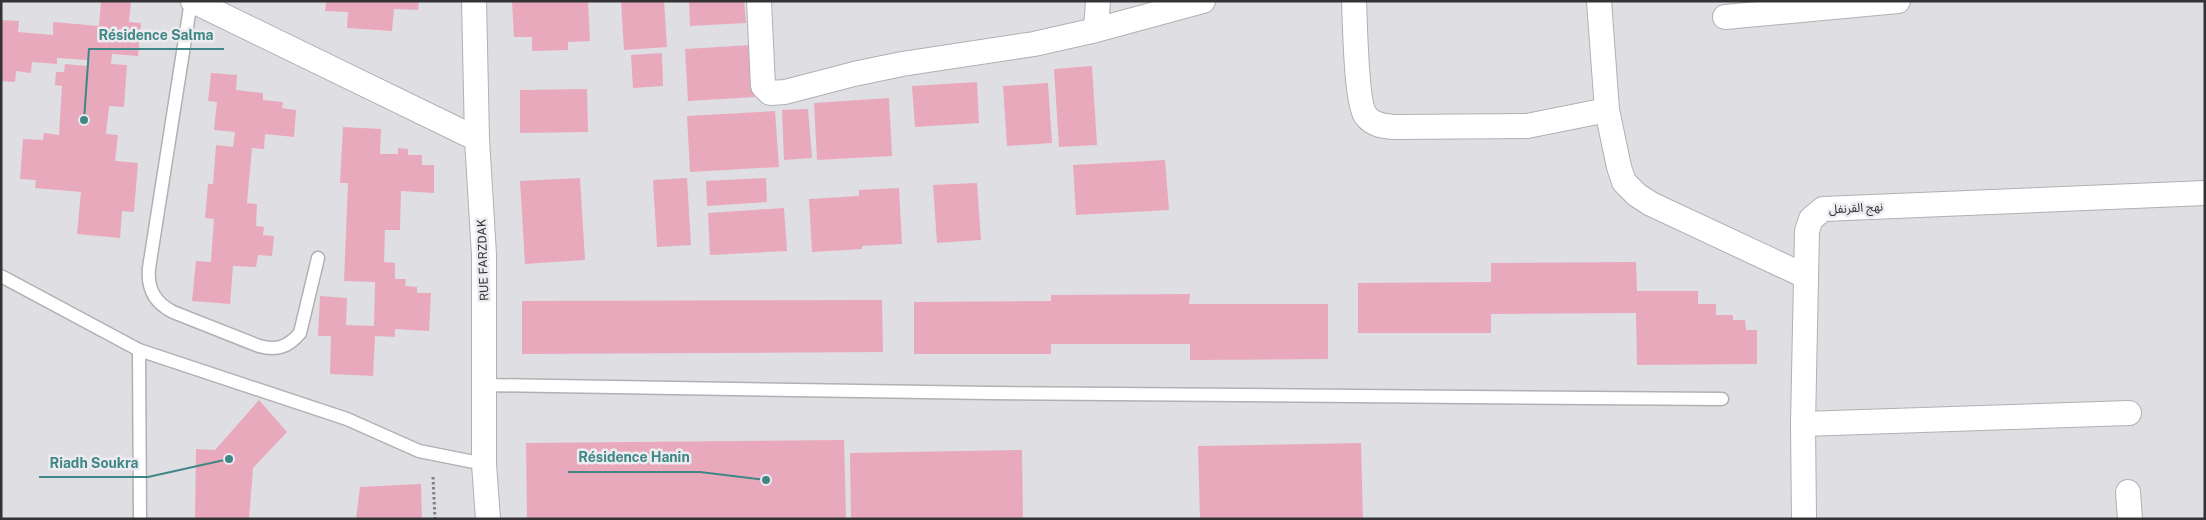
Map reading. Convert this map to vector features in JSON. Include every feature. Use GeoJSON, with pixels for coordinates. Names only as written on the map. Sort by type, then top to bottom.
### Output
{"type":"FeatureCollection","features":[{"type":"Feature","properties":{"kind":"street"},"geometry":{"type":"LineString","coordinates":[[192,1],[477,139]]}},
{"type":"Feature","properties":{"kind":"street","name":"RUE FARZDAK"},"geometry":{"type":"LineString","coordinates":[[474,1],[477,139],[484,255],[484,464],[488,519]]}},
{"type":"Feature","properties":{"kind":"street"},"geometry":{"type":"LineString","coordinates":[[759,1],[763,86],[770,92],[786,92],[854,74],[902,64],[1034,44],[1096,30],[1203,1]]}},
{"type":"Feature","properties":{"kind":"street"},"geometry":{"type":"LineString","coordinates":[[1096,30],[1098,1]]}},
{"type":"Feature","properties":{"kind":"street"},"geometry":{"type":"LineString","coordinates":[[1354,1],[1361,98],[1365,115],[1373,122],[1394,127],[1527,126],[1607,110]]}},
{"type":"Feature","properties":{"kind":"street"},"geometry":{"type":"LineString","coordinates":[[1599,1],[1607,110],[1624,182],[1637,195],[1651,204],[1805,276]]}},
{"type":"Feature","properties":{"kind":"street"},"geometry":{"type":"LineString","coordinates":[[1725,17],[1811,5],[1898,1]]}},
{"type":"Feature","properties":{"kind":"street","name":"نهج القرنفل"},"geometry":{"type":"LineString","coordinates":[[1804,519],[1803,424],[1807,231],[1811,219],[1823,209],[2205,193]]}},
{"type":"Feature","properties":{"kind":"street"},"geometry":{"type":"LineString","coordinates":[[1803,424],[2129,412]]}},
{"type":"Feature","properties":{"kind":"street"},"geometry":{"type":"LineString","coordinates":[[2128,492],[2130,519]]}},
{"type":"Feature","properties":{"kind":"lane"},"geometry":{"type":"LineString","coordinates":[[192,1],[149,268],[148,280],[151,292],[164,307],[174,312],[259,346],[270,349],[282,348],[292,342],[300,333],[318,258]]}},
{"type":"Feature","properties":{"kind":"lane"},"geometry":{"type":"LineString","coordinates":[[1,276],[139,350],[347,419],[419,451],[484,464]]}},
{"type":"Feature","properties":{"kind":"lane"},"geometry":{"type":"LineString","coordinates":[[139,350],[140,519]]}},
{"type":"Feature","properties":{"kind":"lane"},"geometry":{"type":"LineString","coordinates":[[485,385],[990,394],[1722,399]]}},
{"type":"Feature","properties":{"kind":"path"},"geometry":{"type":"LineString","coordinates":[[432,454],[435,519]]}},
{"type":"Feature","properties":{"kind":"building"},"geometry":{"type":"Polygon","coordinates":[[[101,1],[131,1],[129,22],[141,23],[138,56],[112,54],[111,64],[127,65],[124,107],[109,106],[106,134],[118,135],[115,161],[138,163],[134,212],[122,211],[120,238],[77,234],[81,192],[35,188],[36,180],[20,179],[23,139],[43,140],[44,133],[59,135],[62,86],[55,85],[56,72],[64,72],[65,64],[87,66],[87,60],[57,58],[57,64],[32,62],[31,73],[16,71],[15,82],[1,81],[1,20],[19,21],[18,32],[53,35],[53,22],[99,26],[101,1]]]}},
{"type":"Feature","properties":{"kind":"building"},"geometry":{"type":"Polygon","coordinates":[[[326,1],[419,1],[418,10],[394,9],[392,31],[347,28],[348,12],[325,11],[326,1]]]}},
{"type":"Feature","properties":{"kind":"building"},"geometry":{"type":"Polygon","coordinates":[[[512,1],[588,1],[590,41],[568,42],[568,50],[532,51],[532,37],[514,37],[512,1]]]}},
{"type":"Feature","properties":{"kind":"building"},"geometry":{"type":"Polygon","coordinates":[[[621,1],[664,1],[667,47],[624,50],[621,1]]]}},
{"type":"Feature","properties":{"kind":"building"},"geometry":{"type":"Polygon","coordinates":[[[689,1],[744,1],[746,23],[690,26],[689,1]]]}},
{"type":"Feature","properties":{"kind":"building"},"geometry":{"type":"Polygon","coordinates":[[[752,45],[755,97],[688,101],[685,49],[752,45]]]}},
{"type":"Feature","properties":{"kind":"building"},"geometry":{"type":"Polygon","coordinates":[[[662,53],[663,86],[633,88],[631,55],[662,53]]]}},
{"type":"Feature","properties":{"kind":"building"},"geometry":{"type":"Polygon","coordinates":[[[1092,66],[1097,145],[1059,147],[1054,69],[1092,66]]]}},
{"type":"Feature","properties":{"kind":"building"},"geometry":{"type":"Polygon","coordinates":[[[211,73],[237,75],[236,90],[263,93],[263,100],[283,102],[282,108],[296,110],[294,137],[265,134],[264,149],[252,148],[247,203],[257,204],[256,226],[264,227],[263,235],[274,236],[272,256],[258,255],[256,267],[233,266],[230,304],[192,301],[196,261],[211,262],[214,219],[205,218],[208,184],[213,184],[216,145],[233,147],[235,132],[214,130],[217,102],[208,101],[211,73]]]}},
{"type":"Feature","properties":{"kind":"building"},"geometry":{"type":"Polygon","coordinates":[[[977,82],[979,123],[915,127],[912,86],[977,82]]]}},
{"type":"Feature","properties":{"kind":"building"},"geometry":{"type":"Polygon","coordinates":[[[1048,83],[1052,143],[1007,146],[1003,86],[1048,83]]]}},
{"type":"Feature","properties":{"kind":"building"},"geometry":{"type":"Polygon","coordinates":[[[587,89],[588,132],[520,133],[520,90],[587,89]]]}},
{"type":"Feature","properties":{"kind":"building"},"geometry":{"type":"Polygon","coordinates":[[[889,98],[892,156],[817,160],[814,103],[889,98]]]}},
{"type":"Feature","properties":{"kind":"building"},"geometry":{"type":"Polygon","coordinates":[[[808,109],[812,158],[784,160],[782,110],[808,109]]]}},
{"type":"Feature","properties":{"kind":"building"},"geometry":{"type":"Polygon","coordinates":[[[775,111],[779,167],[690,172],[687,116],[775,111]]]}},
{"type":"Feature","properties":{"kind":"building"},"geometry":{"type":"Polygon","coordinates":[[[343,127],[381,129],[380,154],[398,154],[398,148],[408,149],[408,155],[422,155],[422,165],[434,165],[434,193],[401,191],[400,230],[385,230],[384,262],[395,263],[395,279],[406,279],[405,286],[417,287],[417,293],[431,293],[429,331],[395,329],[395,337],[375,336],[373,376],[330,374],[331,336],[318,336],[320,296],[347,298],[346,325],[374,326],[375,282],[344,281],[348,183],[340,183],[343,127]]]}},
{"type":"Feature","properties":{"kind":"building"},"geometry":{"type":"Polygon","coordinates":[[[1165,160],[1169,210],[1076,215],[1073,165],[1165,160]]]}},
{"type":"Feature","properties":{"kind":"building"},"geometry":{"type":"Polygon","coordinates":[[[580,178],[585,260],[525,264],[520,181],[580,178]]]}},
{"type":"Feature","properties":{"kind":"building"},"geometry":{"type":"Polygon","coordinates":[[[687,178],[691,245],[657,247],[653,180],[687,178]]]}},
{"type":"Feature","properties":{"kind":"building"},"geometry":{"type":"Polygon","coordinates":[[[766,178],[767,202],[707,206],[706,181],[766,178]]]}},
{"type":"Feature","properties":{"kind":"building"},"geometry":{"type":"Polygon","coordinates":[[[977,183],[981,240],[937,243],[933,185],[977,183]]]}},
{"type":"Feature","properties":{"kind":"building"},"geometry":{"type":"Polygon","coordinates":[[[899,188],[902,244],[862,246],[862,249],[812,252],[809,199],[859,196],[859,190],[899,188]]]}},
{"type":"Feature","properties":{"kind":"building"},"geometry":{"type":"Polygon","coordinates":[[[784,208],[787,251],[710,255],[708,213],[784,208]]]}},
{"type":"Feature","properties":{"kind":"building"},"geometry":{"type":"Polygon","coordinates":[[[1636,262],[1637,291],[1698,291],[1698,304],[1716,304],[1716,315],[1733,315],[1733,320],[1745,320],[1746,330],[1757,330],[1757,364],[1637,365],[1636,313],[1491,314],[1491,333],[1358,333],[1358,283],[1491,282],[1491,263],[1636,262]]]}},
{"type":"Feature","properties":{"kind":"building"},"geometry":{"type":"Polygon","coordinates":[[[1190,294],[1189,304],[1328,304],[1328,359],[1190,360],[1190,344],[1051,344],[1051,354],[914,354],[914,302],[1051,301],[1051,295],[1190,294]]]}},
{"type":"Feature","properties":{"kind":"building"},"geometry":{"type":"Polygon","coordinates":[[[882,300],[883,352],[522,354],[522,301],[882,300]]]}},
{"type":"Feature","properties":{"kind":"building"},"geometry":{"type":"Polygon","coordinates":[[[259,400],[287,432],[253,468],[249,519],[195,519],[196,449],[215,450],[259,400]]]}},
{"type":"Feature","properties":{"kind":"building"},"geometry":{"type":"Polygon","coordinates":[[[844,440],[846,519],[527,519],[526,443],[844,440]]]}},
{"type":"Feature","properties":{"kind":"building"},"geometry":{"type":"Polygon","coordinates":[[[1361,443],[1363,519],[1200,519],[1198,446],[1361,443]]]}},
{"type":"Feature","properties":{"kind":"building"},"geometry":{"type":"Polygon","coordinates":[[[1022,450],[1023,519],[851,519],[850,453],[1022,450]]]}},
{"type":"Feature","properties":{"kind":"building"},"geometry":{"type":"Polygon","coordinates":[[[421,484],[422,519],[356,519],[360,487],[421,484]]]}},
{"type":"Feature","properties":{"kind":"place","name":"Résidence Salma"},"geometry":{"type":"Point","coordinates":[84,120]}},
{"type":"Feature","properties":{"kind":"place","name":"Riadh Soukra"},"geometry":{"type":"Point","coordinates":[229,459]}},
{"type":"Feature","properties":{"kind":"place","name":"Résidence Hanin"},"geometry":{"type":"Point","coordinates":[766,480]}}]}
